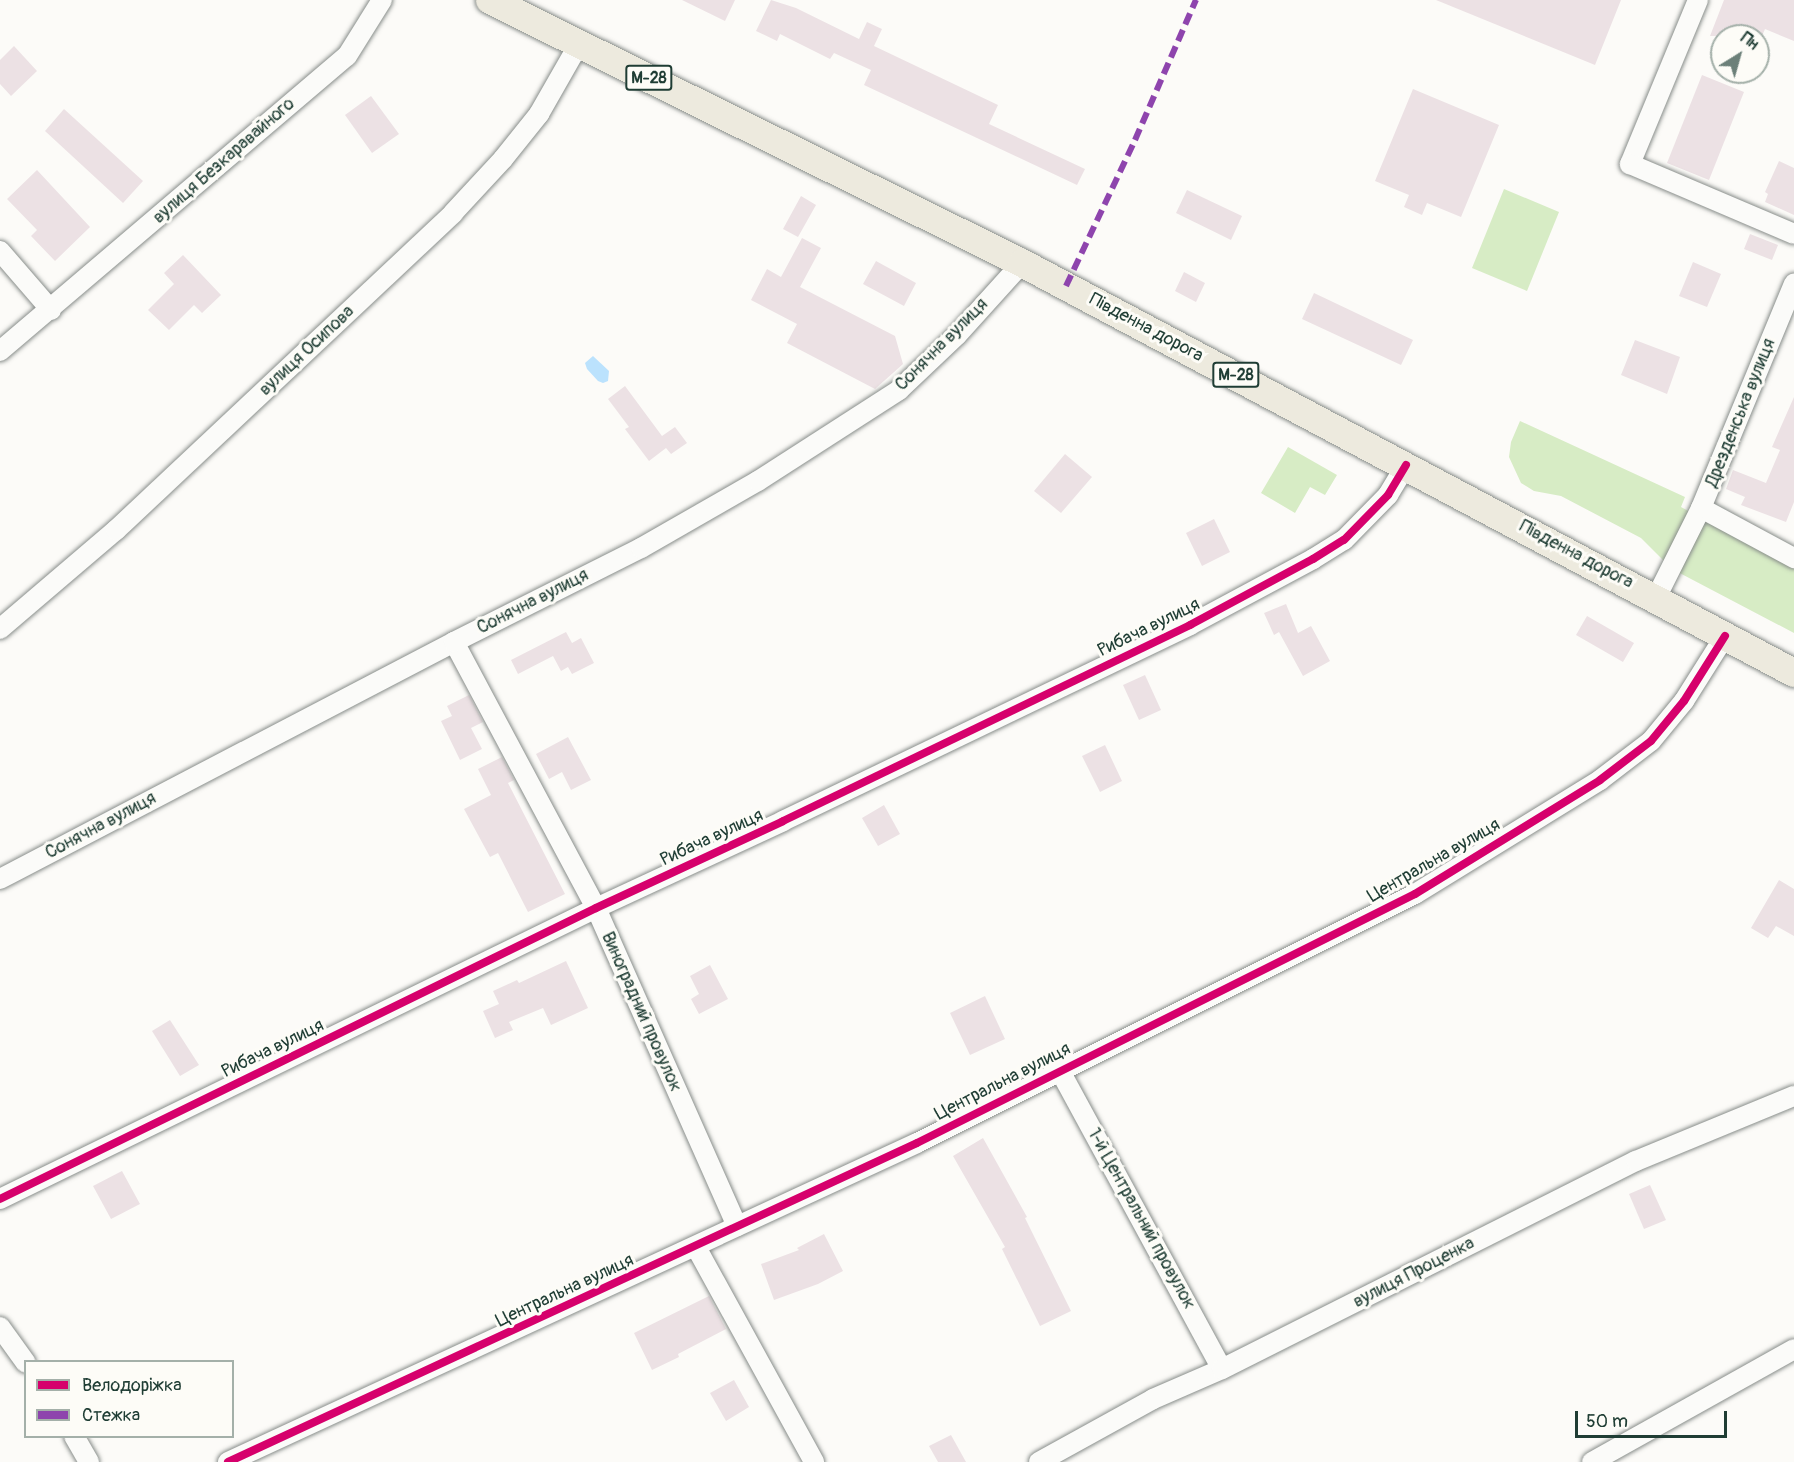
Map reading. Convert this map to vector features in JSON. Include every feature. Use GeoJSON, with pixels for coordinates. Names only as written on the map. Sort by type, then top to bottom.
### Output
{"type":"FeatureCollection","features":[{"type":"Feature","properties":{"kind":"highway","name":"Південна дорога"},"geometry":{"type":"LineString","coordinates":[[490,0],[1022,263],[1794,673]]}},
{"type":"Feature","properties":{"kind":"street","name":"вулиця Безкаравайного"},"geometry":{"type":"LineString","coordinates":[[0,351],[347,56],[382,0]]}},
{"type":"Feature","properties":{"kind":"street"},"geometry":{"type":"LineString","coordinates":[[1698,0],[1630,164],[1794,234]]}},
{"type":"Feature","properties":{"kind":"street","name":"вулиця Осипова"},"geometry":{"type":"LineString","coordinates":[[0,629],[116,530],[453,213],[503,159],[539,114],[579,44]]}},
{"type":"Feature","properties":{"kind":"street"},"geometry":{"type":"LineString","coordinates":[[0,251],[51,310]]}},
{"type":"Feature","properties":{"kind":"street","name":"Сонячна вулиця"},"geometry":{"type":"LineString","coordinates":[[0,879],[454,642],[641,548],[758,480],[900,390],[957,335],[1022,263]]}},
{"type":"Feature","properties":{"kind":"street","name":"Дрезденська вулиця"},"geometry":{"type":"LineString","coordinates":[[1656,598],[1701,508],[1794,284]]}},
{"type":"Feature","properties":{"kind":"street","name":"Рибача вулиця"},"geometry":{"type":"LineString","coordinates":[[0,1199],[596,908],[773,826],[1190,625],[1344,540],[1388,495],[1406,465]]}},
{"type":"Feature","properties":{"kind":"street"},"geometry":{"type":"LineString","coordinates":[[1701,508],[1794,558]]}},
{"type":"Feature","properties":{"kind":"street","name":"Центральна вулиця"},"geometry":{"type":"LineString","coordinates":[[239,1460],[917,1143],[1059,1069],[1415,894],[1600,780],[1651,741],[1684,701],[1725,636]]}},
{"type":"Feature","properties":{"kind":"street","name":"Виноградний провулок"},"geometry":{"type":"LineString","coordinates":[[454,642],[596,908],[737,1226]]}},
{"type":"Feature","properties":{"kind":"street","name":"1-й Центральний провулок"},"geometry":{"type":"LineString","coordinates":[[1059,1069],[1222,1368]]}},
{"type":"Feature","properties":{"kind":"street","name":"вулиця Проценка"},"geometry":{"type":"LineString","coordinates":[[1039,1462],[1153,1399],[1222,1368],[1635,1161],[1794,1096]]}},
{"type":"Feature","properties":{"kind":"street"},"geometry":{"type":"LineString","coordinates":[[696,1247],[814,1462]]}},
{"type":"Feature","properties":{"kind":"street"},"geometry":{"type":"LineString","coordinates":[[0,1327],[24,1360]]}},
{"type":"Feature","properties":{"kind":"street"},"geometry":{"type":"LineString","coordinates":[[1592,1462],[1794,1348]]}},
{"type":"Feature","properties":{"kind":"street"},"geometry":{"type":"LineString","coordinates":[[75,1438],[89,1462]]}},
{"type":"Feature","properties":{"kind":"green space"},"geometry":{"type":"Polygon","coordinates":[[[1504,189],[1559,212],[1527,291],[1472,268],[1504,189]]]}},
{"type":"Feature","properties":{"kind":"green space"},"geometry":{"type":"Polygon","coordinates":[[[1520,421],[1685,497],[1681,507],[1794,569],[1794,633],[1672,569],[1641,538],[1561,496],[1534,491],[1521,483],[1509,457],[1511,442],[1520,421]]]}},
{"type":"Feature","properties":{"kind":"green space"},"geometry":{"type":"Polygon","coordinates":[[[1288,447],[1337,475],[1325,495],[1310,487],[1295,513],[1261,493],[1288,447]]]}},
{"type":"Feature","properties":{"kind":"water"},"geometry":{"type":"Polygon","coordinates":[[[593,356],[609,371],[608,381],[603,383],[598,381],[587,369],[585,363],[593,356]]]}},
{"type":"Feature","properties":{"kind":"building"},"geometry":{"type":"Polygon","coordinates":[[[682,0],[735,0],[725,21],[682,0]]]}},
{"type":"Feature","properties":{"kind":"building"},"geometry":{"type":"Polygon","coordinates":[[[771,0],[796,8],[859,39],[867,22],[882,29],[874,46],[998,105],[989,124],[1085,169],[1077,185],[864,85],[871,70],[834,53],[830,59],[780,34],[777,41],[756,31],[771,0]]]}},
{"type":"Feature","properties":{"kind":"building"},"geometry":{"type":"Polygon","coordinates":[[[1436,0],[1621,0],[1595,65],[1436,0]]]}},
{"type":"Feature","properties":{"kind":"building"},"geometry":{"type":"Polygon","coordinates":[[[1724,0],[1794,0],[1794,41],[1770,31],[1770,24],[1715,24],[1724,0]]]}},
{"type":"Feature","properties":{"kind":"building"},"geometry":{"type":"Polygon","coordinates":[[[14,46],[37,71],[11,96],[0,84],[0,60],[14,46]]]}},
{"type":"Feature","properties":{"kind":"building"},"geometry":{"type":"Polygon","coordinates":[[[1702,75],[1710,78],[1710,84],[1724,84],[1744,92],[1709,180],[1667,163],[1702,75]]]}},
{"type":"Feature","properties":{"kind":"building"},"geometry":{"type":"Polygon","coordinates":[[[1413,89],[1499,125],[1461,217],[1427,203],[1422,215],[1404,207],[1409,195],[1375,181],[1413,89]]]}},
{"type":"Feature","properties":{"kind":"building"},"geometry":{"type":"Polygon","coordinates":[[[371,96],[399,134],[372,153],[345,115],[371,96]]]}},
{"type":"Feature","properties":{"kind":"building"},"geometry":{"type":"Polygon","coordinates":[[[64,109],[143,181],[123,203],[45,131],[64,109]]]}},
{"type":"Feature","properties":{"kind":"building"},"geometry":{"type":"Polygon","coordinates":[[[1779,161],[1794,168],[1794,215],[1765,202],[1768,194],[1765,192],[1779,161]]]}},
{"type":"Feature","properties":{"kind":"building"},"geometry":{"type":"Polygon","coordinates":[[[37,170],[90,227],[55,261],[31,236],[37,230],[7,199],[37,170]]]}},
{"type":"Feature","properties":{"kind":"building"},"geometry":{"type":"Polygon","coordinates":[[[1187,190],[1242,216],[1231,240],[1176,213],[1187,190]]]}},
{"type":"Feature","properties":{"kind":"building"},"geometry":{"type":"Polygon","coordinates":[[[801,196],[816,205],[798,237],[783,229],[801,196]]]}},
{"type":"Feature","properties":{"kind":"building"},"geometry":{"type":"Polygon","coordinates":[[[1750,234],[1778,245],[1772,260],[1744,249],[1750,234]]]}},
{"type":"Feature","properties":{"kind":"building"},"geometry":{"type":"Polygon","coordinates":[[[802,238],[821,248],[800,287],[895,336],[903,364],[875,389],[787,343],[797,324],[751,300],[767,269],[781,277],[802,238]]]}},
{"type":"Feature","properties":{"kind":"building"},"geometry":{"type":"Polygon","coordinates":[[[183,255],[221,295],[202,313],[194,305],[169,330],[148,310],[174,284],[164,273],[183,255]]]}},
{"type":"Feature","properties":{"kind":"building"},"geometry":{"type":"Polygon","coordinates":[[[876,261],[916,283],[904,306],[863,284],[876,261]]]}},
{"type":"Feature","properties":{"kind":"building"},"geometry":{"type":"Polygon","coordinates":[[[1693,262],[1721,274],[1707,307],[1679,296],[1693,262]]]}},
{"type":"Feature","properties":{"kind":"building"},"geometry":{"type":"Polygon","coordinates":[[[1184,272],[1205,283],[1196,302],[1175,291],[1184,272]]]}},
{"type":"Feature","properties":{"kind":"building"},"geometry":{"type":"Polygon","coordinates":[[[1314,293],[1413,340],[1401,365],[1302,319],[1314,293]]]}},
{"type":"Feature","properties":{"kind":"building"},"geometry":{"type":"Polygon","coordinates":[[[1635,340],[1680,357],[1667,394],[1621,375],[1635,340]]]}},
{"type":"Feature","properties":{"kind":"building"},"geometry":{"type":"Polygon","coordinates":[[[625,386],[662,436],[675,427],[687,443],[671,454],[666,448],[649,461],[625,429],[629,427],[608,399],[625,386]]]}},
{"type":"Feature","properties":{"kind":"building"},"geometry":{"type":"Polygon","coordinates":[[[1794,397],[1794,502],[1786,522],[1741,505],[1745,497],[1726,489],[1733,470],[1766,483],[1780,450],[1772,447],[1794,397]]]}},
{"type":"Feature","properties":{"kind":"building"},"geometry":{"type":"Polygon","coordinates":[[[1065,454],[1092,477],[1061,513],[1034,491],[1065,454]]]}},
{"type":"Feature","properties":{"kind":"building"},"geometry":{"type":"Polygon","coordinates":[[[1214,519],[1230,552],[1202,566],[1186,533],[1214,519]]]}},
{"type":"Feature","properties":{"kind":"building"},"geometry":{"type":"Polygon","coordinates":[[[1286,604],[1298,633],[1311,626],[1330,661],[1303,676],[1279,632],[1274,635],[1264,613],[1286,604]]]}},
{"type":"Feature","properties":{"kind":"building"},"geometry":{"type":"Polygon","coordinates":[[[1587,616],[1634,643],[1623,662],[1576,635],[1587,616]]]}},
{"type":"Feature","properties":{"kind":"building"},"geometry":{"type":"Polygon","coordinates":[[[566,632],[572,643],[581,638],[594,663],[572,674],[568,667],[561,671],[553,656],[518,674],[511,660],[566,632]]]}},
{"type":"Feature","properties":{"kind":"building"},"geometry":{"type":"Polygon","coordinates":[[[1145,675],[1161,710],[1139,720],[1123,685],[1145,675]]]}},
{"type":"Feature","properties":{"kind":"building"},"geometry":{"type":"Polygon","coordinates":[[[469,695],[483,722],[471,728],[482,749],[460,760],[441,721],[452,716],[447,706],[469,695]]]}},
{"type":"Feature","properties":{"kind":"building"},"geometry":{"type":"Polygon","coordinates":[[[568,737],[591,780],[571,790],[562,772],[549,779],[536,754],[568,737]]]}},
{"type":"Feature","properties":{"kind":"building"},"geometry":{"type":"Polygon","coordinates":[[[1105,745],[1122,781],[1100,792],[1082,756],[1105,745]]]}},
{"type":"Feature","properties":{"kind":"building"},"geometry":{"type":"Polygon","coordinates":[[[502,757],[514,780],[508,783],[565,894],[528,912],[498,853],[490,857],[464,809],[491,795],[478,769],[502,757]]]}},
{"type":"Feature","properties":{"kind":"building"},"geometry":{"type":"Polygon","coordinates":[[[884,805],[900,834],[878,846],[862,818],[884,805]]]}},
{"type":"Feature","properties":{"kind":"building"},"geometry":{"type":"Polygon","coordinates":[[[1779,880],[1794,889],[1794,936],[1776,926],[1768,938],[1751,928],[1779,880]]]}},
{"type":"Feature","properties":{"kind":"building"},"geometry":{"type":"Polygon","coordinates":[[[566,961],[588,1008],[551,1025],[543,1008],[509,1022],[513,1030],[495,1038],[483,1011],[499,1004],[493,991],[517,980],[519,983],[566,961]]]}},
{"type":"Feature","properties":{"kind":"building"},"geometry":{"type":"Polygon","coordinates":[[[710,965],[728,999],[699,1014],[691,999],[699,994],[690,976],[710,965]]]}},
{"type":"Feature","properties":{"kind":"building"},"geometry":{"type":"Polygon","coordinates":[[[985,996],[1005,1039],[970,1055],[950,1013],[985,996]]]}},
{"type":"Feature","properties":{"kind":"building"},"geometry":{"type":"Polygon","coordinates":[[[170,1020],[199,1065],[180,1076],[152,1031],[170,1020]]]}},
{"type":"Feature","properties":{"kind":"building"},"geometry":{"type":"Polygon","coordinates":[[[983,1138],[1027,1217],[1025,1218],[1071,1311],[1040,1326],[1002,1249],[1005,1247],[953,1156],[983,1138]]]}},
{"type":"Feature","properties":{"kind":"building"},"geometry":{"type":"Polygon","coordinates":[[[122,1171],[140,1204],[111,1219],[93,1186],[122,1171]]]}},
{"type":"Feature","properties":{"kind":"building"},"geometry":{"type":"Polygon","coordinates":[[[1650,1185],[1666,1220],[1644,1229],[1629,1194],[1650,1185]]]}},
{"type":"Feature","properties":{"kind":"building"},"geometry":{"type":"Polygon","coordinates":[[[824,1234],[843,1271],[818,1284],[774,1300],[761,1264],[799,1250],[797,1248],[824,1234]]]}},
{"type":"Feature","properties":{"kind":"building"},"geometry":{"type":"Polygon","coordinates":[[[709,1296],[726,1329],[652,1370],[634,1333],[709,1296]]]}},
{"type":"Feature","properties":{"kind":"building"},"geometry":{"type":"Polygon","coordinates":[[[734,1380],[749,1407],[726,1421],[710,1393],[734,1380]]]}},
{"type":"Feature","properties":{"kind":"building"},"geometry":{"type":"Polygon","coordinates":[[[951,1435],[966,1462],[938,1462],[929,1446],[951,1435]]]}},
{"type":"Feature","properties":{"kind":"marked path"},"geometry":{"type":"LineString","coordinates":[[1066,286],[1135,140],[1196,0]]}},
{"type":"Feature","properties":{"kind":"cycle path"},"geometry":{"type":"LineString","coordinates":[[0,1199],[596,908],[783,821],[1190,625],[1344,540],[1388,495],[1406,465]]}},
{"type":"Feature","properties":{"kind":"cycle path"},"geometry":{"type":"LineString","coordinates":[[228,1462],[917,1143],[1415,894],[1600,780],[1651,741],[1684,701],[1725,636]]}}]}
